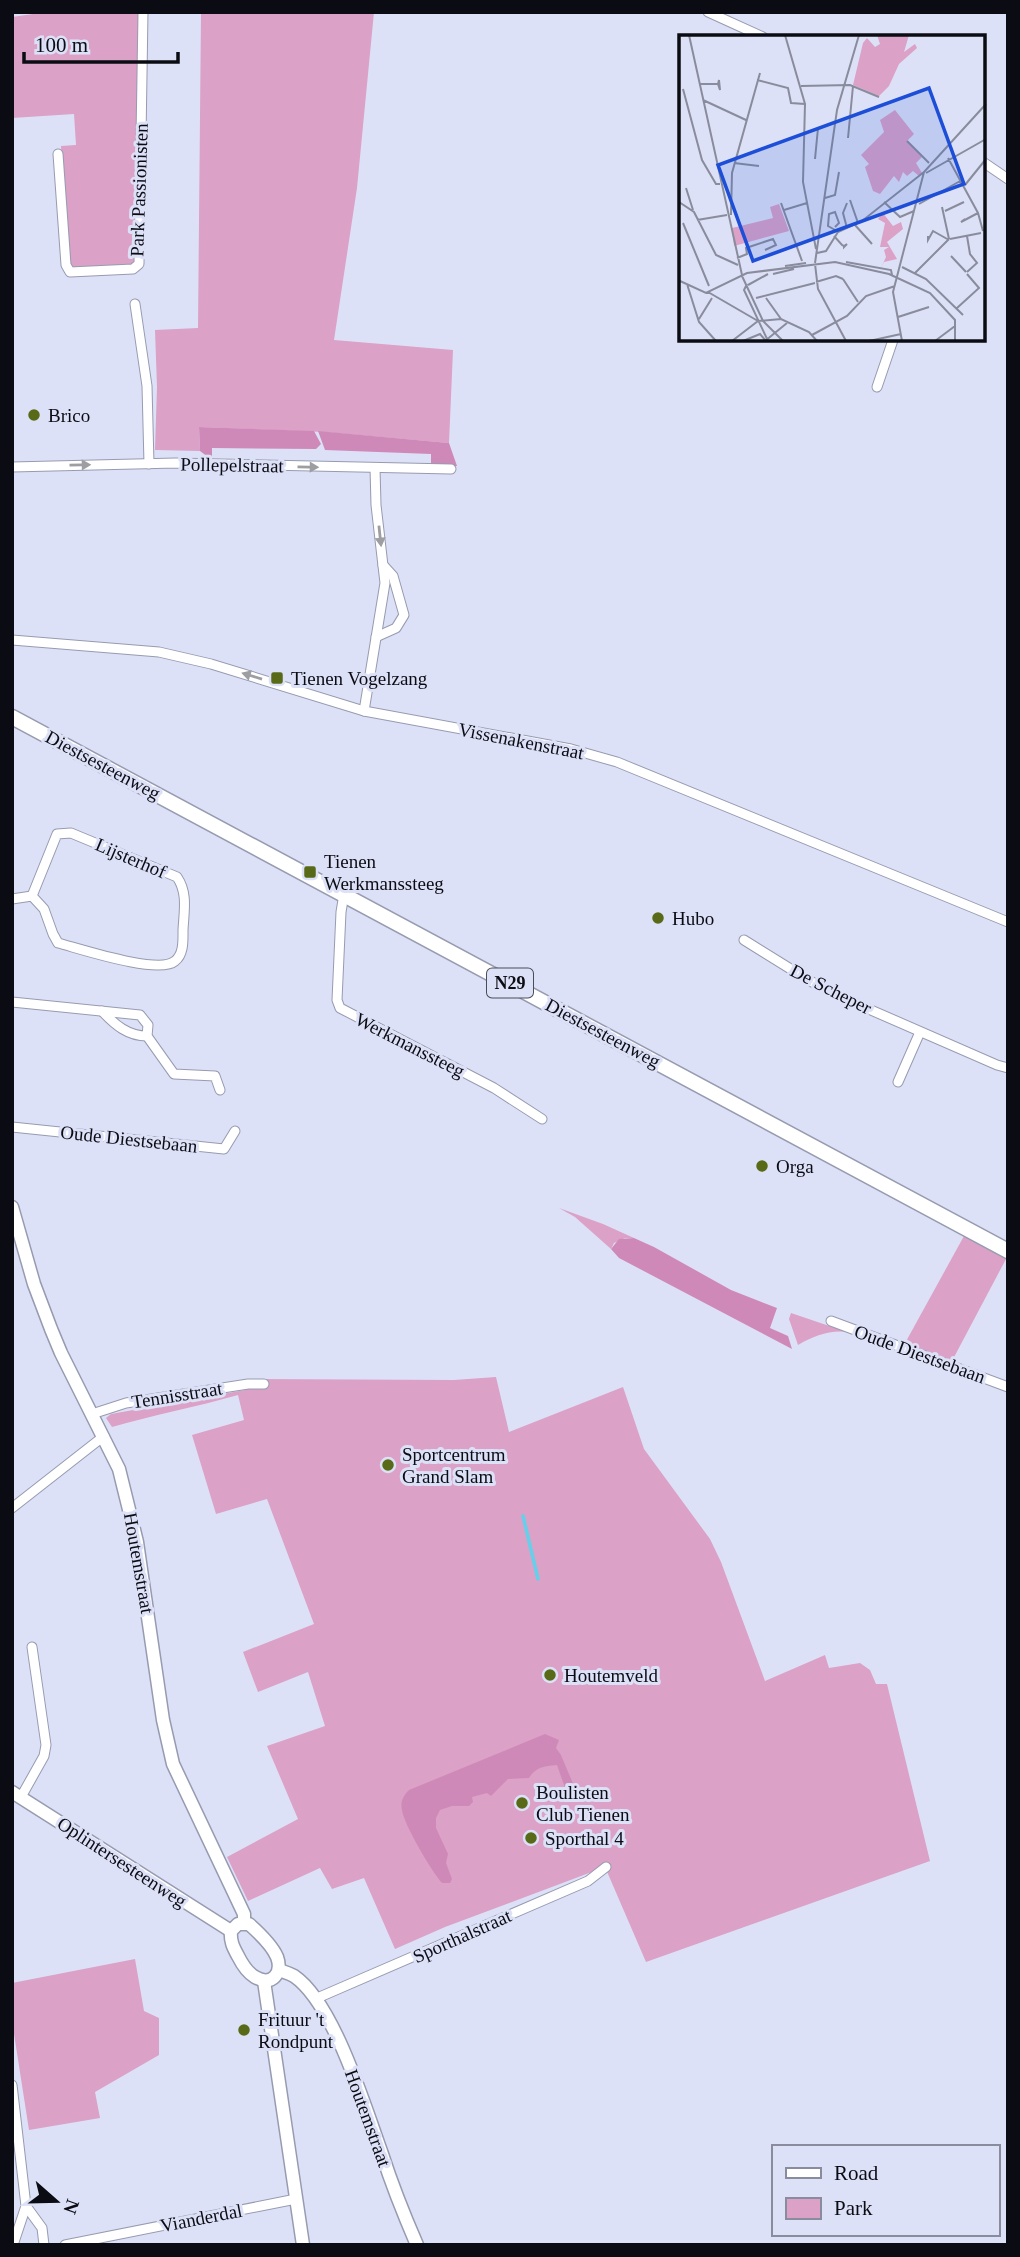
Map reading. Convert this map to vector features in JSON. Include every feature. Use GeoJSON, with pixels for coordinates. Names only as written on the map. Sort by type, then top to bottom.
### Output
{"type":"FeatureCollection","features":[{"type":"Feature","properties":{"kind":"main road","name":"Diestsesteenweg"},"geometry":{"type":"LineString","coordinates":[[12,717],[1008,1251]]}},
{"type":"Feature","properties":{"kind":"street","name":"Park Passionisten"},"geometry":{"type":"LineString","coordinates":[[58,154],[66,265],[70,272],[133,269],[139,264],[143,12]]}},
{"type":"Feature","properties":{"kind":"street"},"geometry":{"type":"LineString","coordinates":[[708,12],[759,35]]}},
{"type":"Feature","properties":{"kind":"street"},"geometry":{"type":"LineString","coordinates":[[985,163],[1008,179]]}},
{"type":"Feature","properties":{"kind":"street"},"geometry":{"type":"LineString","coordinates":[[135,304],[147,386],[149,464]]}},
{"type":"Feature","properties":{"kind":"street"},"geometry":{"type":"LineString","coordinates":[[877,387],[893,341]]}},
{"type":"Feature","properties":{"kind":"street","name":"Pollepelstraat"},"geometry":{"type":"LineString","coordinates":[[12,467],[149,464],[451,469]]}},
{"type":"Feature","properties":{"kind":"street"},"geometry":{"type":"LineString","coordinates":[[364,711],[385,583],[376,505],[376,468]]}},
{"type":"Feature","properties":{"kind":"street"},"geometry":{"type":"LineString","coordinates":[[376,638],[396,628],[404,615],[393,576],[383,564]]}},
{"type":"Feature","properties":{"kind":"street","name":"Vissenakenstraat"},"geometry":{"type":"LineString","coordinates":[[12,640],[159,652],[211,664],[364,711],[571,749],[617,762],[1008,922]]}},
{"type":"Feature","properties":{"kind":"street","name":"Lijsterhof"},"geometry":{"type":"LineString","coordinates":[[71,833],[177,877],[185,889],[183,947],[177,960],[166,965],[149,966],[58,943],[52,934],[44,909],[32,896],[57,834],[71,833]]}},
{"type":"Feature","properties":{"kind":"street","name":"Werkmanssteeg"},"geometry":{"type":"LineString","coordinates":[[344,894],[337,1000],[340,1008],[494,1088],[542,1119]]}},
{"type":"Feature","properties":{"kind":"street"},"geometry":{"type":"LineString","coordinates":[[12,899],[32,896]]}},
{"type":"Feature","properties":{"kind":"street","name":"De Scheper"},"geometry":{"type":"LineString","coordinates":[[744,940],[810,981],[920,1032],[1008,1068]]}},
{"type":"Feature","properties":{"kind":"street"},"geometry":{"type":"LineString","coordinates":[[12,1002],[140,1015],[148,1025],[148,1036],[174,1074],[215,1076],[220,1090]]}},
{"type":"Feature","properties":{"kind":"street"},"geometry":{"type":"LineString","coordinates":[[102,1011],[113,1023],[130,1034],[148,1036]]}},
{"type":"Feature","properties":{"kind":"street"},"geometry":{"type":"LineString","coordinates":[[898,1082],[920,1032]]}},
{"type":"Feature","properties":{"kind":"street","name":"Oude Diestsebaan"},"geometry":{"type":"LineString","coordinates":[[12,1127],[224,1149],[234,1131]]}},
{"type":"Feature","properties":{"kind":"street","name":"Houtemstraat"},"geometry":{"type":"LineString","coordinates":[[12,1207],[34,1284],[51,1329],[119,1469],[131,1513],[163,1720],[173,1764],[244,1914],[244,1923],[255,1929],[273,1950],[278,1959],[279,1970],[292,1975],[315,1999],[342,2045],[417,2245]]}},
{"type":"Feature","properties":{"kind":"street","name":"Oude Diestsebaan"},"geometry":{"type":"LineString","coordinates":[[831,1321],[1008,1387]]}},
{"type":"Feature","properties":{"kind":"street","name":"Tennisstraat"},"geometry":{"type":"LineString","coordinates":[[92,1414],[126,1403],[248,1384],[264,1384]]}},
{"type":"Feature","properties":{"kind":"street"},"geometry":{"type":"LineString","coordinates":[[12,1508],[104,1436]]}},
{"type":"Feature","properties":{"kind":"street"},"geometry":{"type":"LineString","coordinates":[[17,1795],[44,1756],[46,1745],[33,1647]]}},
{"type":"Feature","properties":{"kind":"street","name":"Oplintersesteenweg"},"geometry":{"type":"LineString","coordinates":[[17,1795],[231,1931]]}},
{"type":"Feature","properties":{"kind":"street","name":"Sporthalstraat"},"geometry":{"type":"LineString","coordinates":[[315,1999],[588,1881],[606,1867]]}},
{"type":"Feature","properties":{"kind":"street"},"geometry":{"type":"LineString","coordinates":[[244,1923],[238,1924],[231,1931],[230,1940],[242,1963],[253,1976],[264,1981],[272,1980],[279,1970]]}},
{"type":"Feature","properties":{"kind":"street"},"geometry":{"type":"LineString","coordinates":[[264,1981],[303,2245]]}},
{"type":"Feature","properties":{"kind":"street"},"geometry":{"type":"LineString","coordinates":[[12,2085],[26,2206],[13,2245]]}},
{"type":"Feature","properties":{"kind":"street","name":"Vianderdal"},"geometry":{"type":"LineString","coordinates":[[65,2245],[296,2199]]}},
{"type":"Feature","properties":{"kind":"street"},"geometry":{"type":"LineString","coordinates":[[26,2206],[42,2228],[44,2245]]}},
{"type":"Feature","properties":{"kind":"green space"},"geometry":{"type":"Polygon","coordinates":[[[47,12],[140,12],[136,261],[130,266],[73,268],[68,260],[61,146],[76,145],[74,114],[12,118],[12,17],[47,12]]]}},
{"type":"Feature","properties":{"kind":"green space"},"geometry":{"type":"Polygon","coordinates":[[[201,12],[374,12],[357,188],[334,340],[453,350],[449,443],[324,432],[199,427],[200,451],[155,450],[155,330],[198,328],[201,12]]]}},
{"type":"Feature","properties":{"kind":"green space"},"geometry":{"type":"Polygon","coordinates":[[[559,1208],[634,1238],[625,1238],[614,1243],[611,1249],[575,1217],[559,1208]]]}},
{"type":"Feature","properties":{"kind":"green space"},"geometry":{"type":"Polygon","coordinates":[[[964,1236],[1006,1259],[952,1361],[904,1345],[964,1236]]]}},
{"type":"Feature","properties":{"kind":"green space"},"geometry":{"type":"Polygon","coordinates":[[[791,1313],[847,1332],[822,1334],[798,1345],[789,1319],[791,1313]]]}},
{"type":"Feature","properties":{"kind":"green space","name":"Houtemveld"},"geometry":{"type":"Polygon","coordinates":[[[496,1377],[509,1432],[623,1387],[644,1449],[710,1539],[765,1681],[825,1655],[829,1668],[860,1663],[870,1670],[876,1684],[887,1684],[930,1861],[646,1962],[605,1867],[445,1927],[395,1949],[364,1878],[332,1889],[320,1868],[248,1901],[227,1857],[298,1819],[267,1746],[325,1726],[308,1672],[258,1692],[243,1652],[314,1624],[267,1499],[216,1514],[192,1435],[244,1420],[238,1395],[112,1427],[106,1418],[111,1414],[245,1390],[244,1379],[454,1380],[496,1377]]]}},
{"type":"Feature","properties":{"kind":"green space"},"geometry":{"type":"Polygon","coordinates":[[[135,1959],[144,2011],[159,2018],[159,2055],[95,2092],[100,2118],[29,2130],[12,2021],[12,1983],[135,1959]]]}},
{"type":"Feature","properties":{"kind":"shaded area"},"geometry":{"type":"Polygon","coordinates":[[[199,427],[314,431],[321,444],[316,449],[212,448],[212,460],[200,451],[199,427]]]}},
{"type":"Feature","properties":{"kind":"shaded area"},"geometry":{"type":"Polygon","coordinates":[[[318,431],[449,443],[457,466],[431,466],[431,454],[325,450],[318,431]]]}},
{"type":"Feature","properties":{"kind":"shaded area"},"geometry":{"type":"Polygon","coordinates":[[[634,1238],[731,1290],[777,1308],[770,1328],[788,1336],[792,1349],[619,1258],[611,1249],[619,1239],[634,1238]]]}},
{"type":"Feature","properties":{"kind":"shaded area"},"geometry":{"type":"Polygon","coordinates":[[[545,1734],[559,1740],[556,1748],[579,1798],[570,1802],[557,1765],[552,1765],[538,1769],[529,1778],[508,1779],[491,1796],[487,1793],[472,1797],[473,1802],[469,1806],[452,1806],[440,1810],[436,1818],[436,1828],[448,1854],[446,1863],[452,1879],[450,1883],[442,1883],[425,1859],[404,1817],[401,1807],[405,1795],[409,1790],[545,1734]]]}},
{"type":"Feature","properties":{"kind":"waterway"},"geometry":{"type":"LineString","coordinates":[[523,1516],[538,1579]]}},
{"type":"Feature","properties":{"kind":"place","name":"Brico"},"geometry":{"type":"Point","coordinates":[34,415]}},
{"type":"Feature","properties":{"kind":"place","name":"Tienen Vogelzang"},"geometry":{"type":"Point","coordinates":[277,678]}},
{"type":"Feature","properties":{"kind":"place","name":"Tienen Werkmanssteeg"},"geometry":{"type":"Point","coordinates":[310,872]}},
{"type":"Feature","properties":{"kind":"place","name":"Hubo"},"geometry":{"type":"Point","coordinates":[658,918]}},
{"type":"Feature","properties":{"kind":"place","name":"Orga"},"geometry":{"type":"Point","coordinates":[762,1166]}},
{"type":"Feature","properties":{"kind":"place","name":"Sportcentrum Grand Slam"},"geometry":{"type":"Point","coordinates":[388,1465]}},
{"type":"Feature","properties":{"kind":"place","name":"Houtemveld"},"geometry":{"type":"Point","coordinates":[550,1675]}},
{"type":"Feature","properties":{"kind":"place","name":"Boulisten Club Tienen"},"geometry":{"type":"Point","coordinates":[522,1803]}},
{"type":"Feature","properties":{"kind":"place","name":"Sporthal 4"},"geometry":{"type":"Point","coordinates":[531,1838]}},
{"type":"Feature","properties":{"kind":"place","name":"Frituur 't Rondpunt"},"geometry":{"type":"Point","coordinates":[244,2030]}}]}
